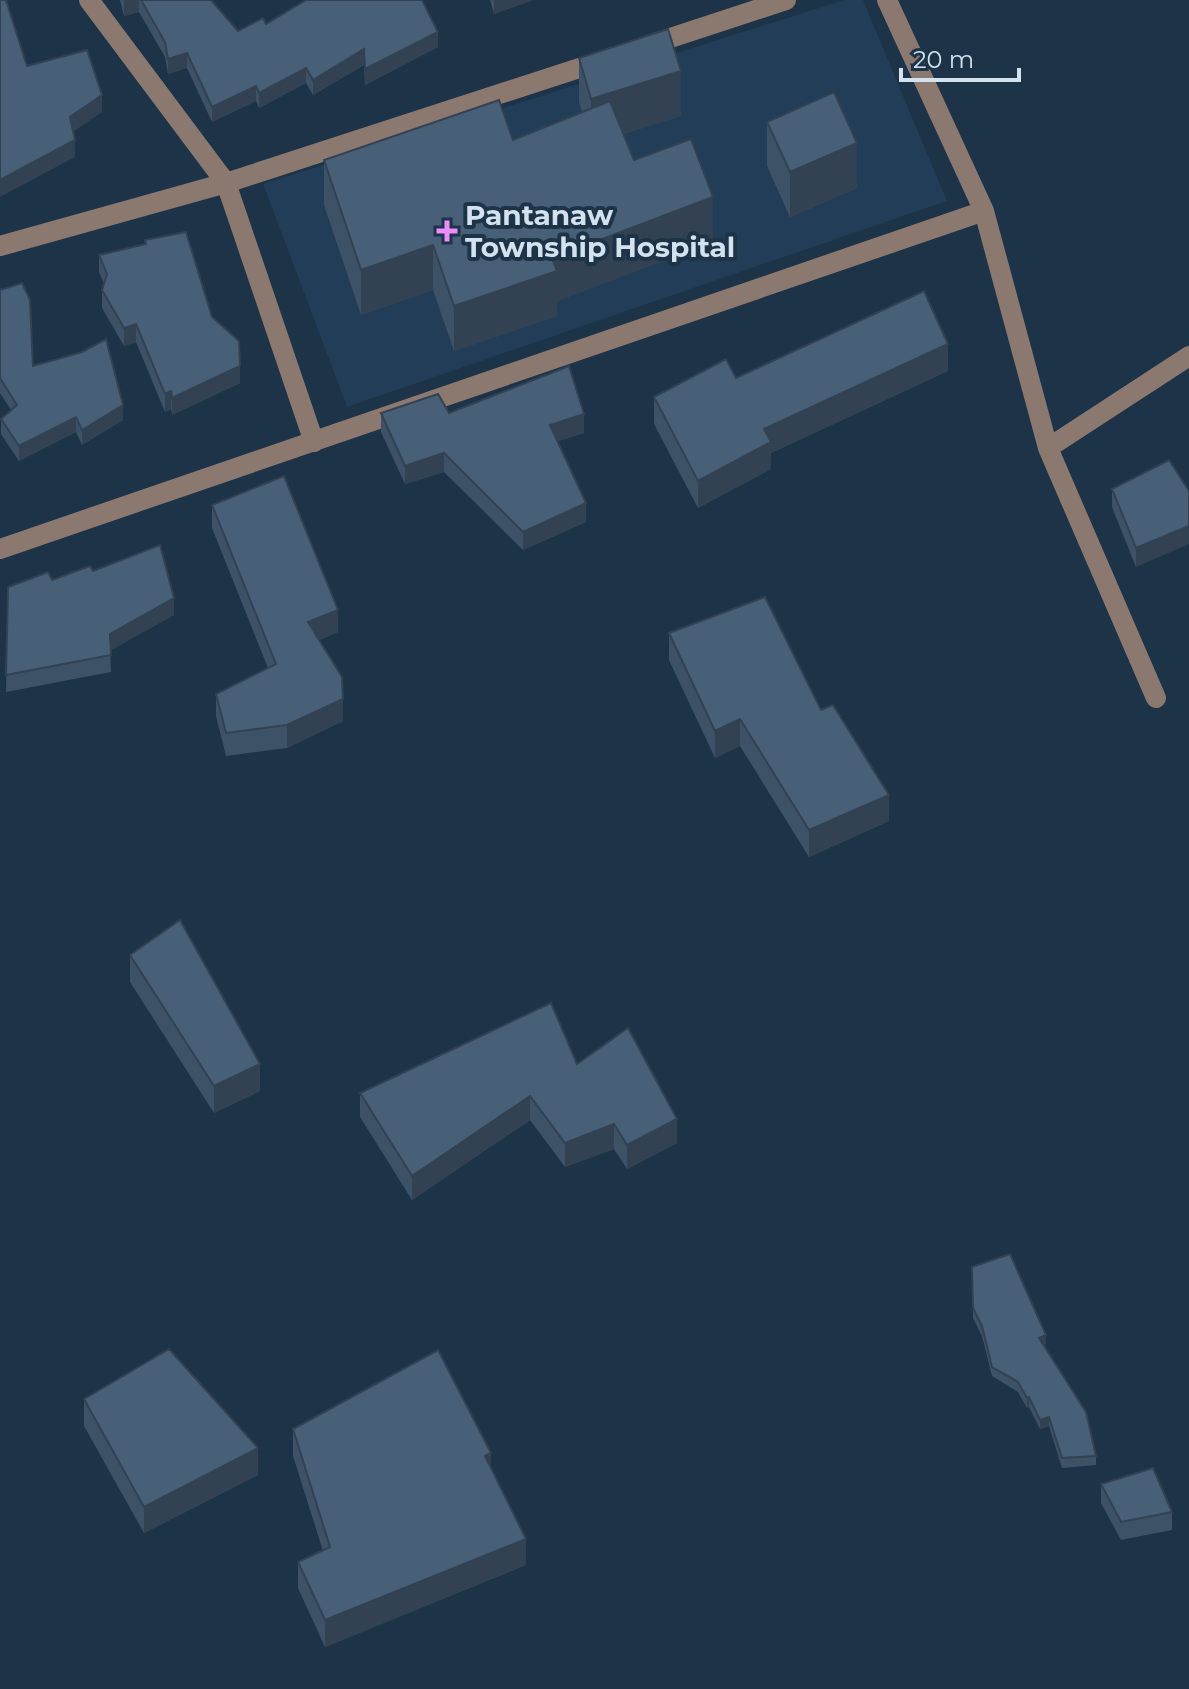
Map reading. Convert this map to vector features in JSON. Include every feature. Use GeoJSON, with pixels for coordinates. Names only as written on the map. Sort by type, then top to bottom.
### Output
{"type":"FeatureCollection","features":[{"type":"Feature","properties":{"kind":"street"},"geometry":{"type":"LineString","coordinates":[[89,0],[226,183],[314,442]]}},
{"type":"Feature","properties":{"kind":"street"},"geometry":{"type":"LineString","coordinates":[[0,246],[226,183],[786,0]]}},
{"type":"Feature","properties":{"kind":"street"},"geometry":{"type":"LineString","coordinates":[[887,0],[984,211],[1048,448],[1156,698]]}},
{"type":"Feature","properties":{"kind":"street"},"geometry":{"type":"LineString","coordinates":[[0,549],[984,211]]}},
{"type":"Feature","properties":{"kind":"street"},"geometry":{"type":"LineString","coordinates":[[1048,448],[1189,356]]}},
{"type":"Feature","properties":{"kind":"shaded area"},"geometry":{"type":"Polygon","coordinates":[[[844,0],[863,0],[947,201],[347,407],[263,184],[844,0]]]}},
{"type":"Feature","properties":{"kind":"building"},"geometry":{"type":"Polygon","coordinates":[[[0,0],[6,0],[27,66],[87,50],[102,95],[70,117],[75,140],[0,180],[0,0]]]}},
{"type":"Feature","properties":{"kind":"building"},"geometry":{"type":"Polygon","coordinates":[[[141,0],[211,0],[238,31],[263,18],[266,24],[306,0],[422,0],[438,32],[365,69],[364,49],[313,80],[306,68],[259,93],[256,86],[212,107],[187,53],[168,59],[165,42],[141,0]]]}},
{"type":"Feature","properties":{"kind":"building"},"geometry":{"type":"Polygon","coordinates":[[[668,29],[681,71],[591,99],[579,58],[668,29]]]}},
{"type":"Feature","properties":{"kind":"building"},"geometry":{"type":"Polygon","coordinates":[[[834,92],[857,143],[790,172],[767,122],[834,92]]]}},
{"type":"Feature","properties":{"kind":"building"},"geometry":{"type":"Polygon","coordinates":[[[499,100],[513,140],[610,101],[634,160],[691,139],[713,197],[552,258],[557,271],[454,306],[433,245],[361,270],[324,160],[499,100]]]}},
{"type":"Feature","properties":{"kind":"building"},"geometry":{"type":"Polygon","coordinates":[[[186,232],[212,317],[239,341],[240,366],[172,398],[171,391],[165,394],[136,324],[124,328],[102,290],[107,274],[99,255],[146,244],[145,240],[186,232]]]}},
{"type":"Feature","properties":{"kind":"building"},"geometry":{"type":"Polygon","coordinates":[[[22,283],[30,300],[33,366],[82,352],[106,339],[123,405],[82,430],[76,417],[19,446],[1,419],[17,405],[0,378],[0,290],[22,283]]]}},
{"type":"Feature","properties":{"kind":"building"},"geometry":{"type":"Polygon","coordinates":[[[924,291],[948,344],[764,429],[771,442],[698,481],[654,397],[726,359],[736,378],[924,291]]]}},
{"type":"Feature","properties":{"kind":"building"},"geometry":{"type":"Polygon","coordinates":[[[569,366],[584,414],[550,425],[586,503],[523,532],[444,453],[405,466],[381,413],[438,394],[449,413],[569,366]]]}},
{"type":"Feature","properties":{"kind":"building"},"geometry":{"type":"Polygon","coordinates":[[[1169,460],[1189,491],[1189,526],[1136,548],[1112,489],[1169,460]]]}},
{"type":"Feature","properties":{"kind":"building"},"geometry":{"type":"Polygon","coordinates":[[[284,476],[338,610],[308,622],[342,677],[343,699],[287,725],[226,733],[216,694],[276,664],[212,505],[284,476]]]}},
{"type":"Feature","properties":{"kind":"building"},"geometry":{"type":"Polygon","coordinates":[[[160,545],[174,598],[110,634],[111,655],[6,675],[8,587],[48,572],[52,580],[90,566],[93,571],[160,545]]]}},
{"type":"Feature","properties":{"kind":"building"},"geometry":{"type":"Polygon","coordinates":[[[765,597],[821,710],[833,705],[889,795],[809,830],[740,719],[715,731],[669,633],[765,597]]]}},
{"type":"Feature","properties":{"kind":"building"},"geometry":{"type":"Polygon","coordinates":[[[180,920],[260,1064],[214,1086],[130,955],[180,920]]]}},
{"type":"Feature","properties":{"kind":"building"},"geometry":{"type":"Polygon","coordinates":[[[551,1003],[577,1064],[628,1028],[677,1119],[627,1145],[614,1124],[565,1143],[530,1096],[412,1176],[360,1093],[551,1003]]]}},
{"type":"Feature","properties":{"kind":"building"},"geometry":{"type":"Polygon","coordinates":[[[1010,1254],[1046,1335],[1039,1338],[1086,1412],[1096,1456],[1062,1458],[1049,1417],[1040,1420],[1018,1382],[992,1367],[982,1326],[973,1308],[972,1267],[1010,1254]]]}},
{"type":"Feature","properties":{"kind":"building"},"geometry":{"type":"Polygon","coordinates":[[[169,1349],[258,1448],[144,1507],[84,1399],[169,1349]]]}},
{"type":"Feature","properties":{"kind":"building"},"geometry":{"type":"Polygon","coordinates":[[[438,1350],[491,1453],[485,1456],[526,1539],[325,1620],[298,1562],[330,1547],[293,1429],[438,1350]]]}},
{"type":"Feature","properties":{"kind":"building"},"geometry":{"type":"Polygon","coordinates":[[[1153,1468],[1172,1512],[1121,1522],[1101,1484],[1153,1468]]]}},
{"type":"Feature","properties":{"kind":"place","name":"Pantanaw Township Hospital"},"geometry":{"type":"Point","coordinates":[447,231]}}]}
